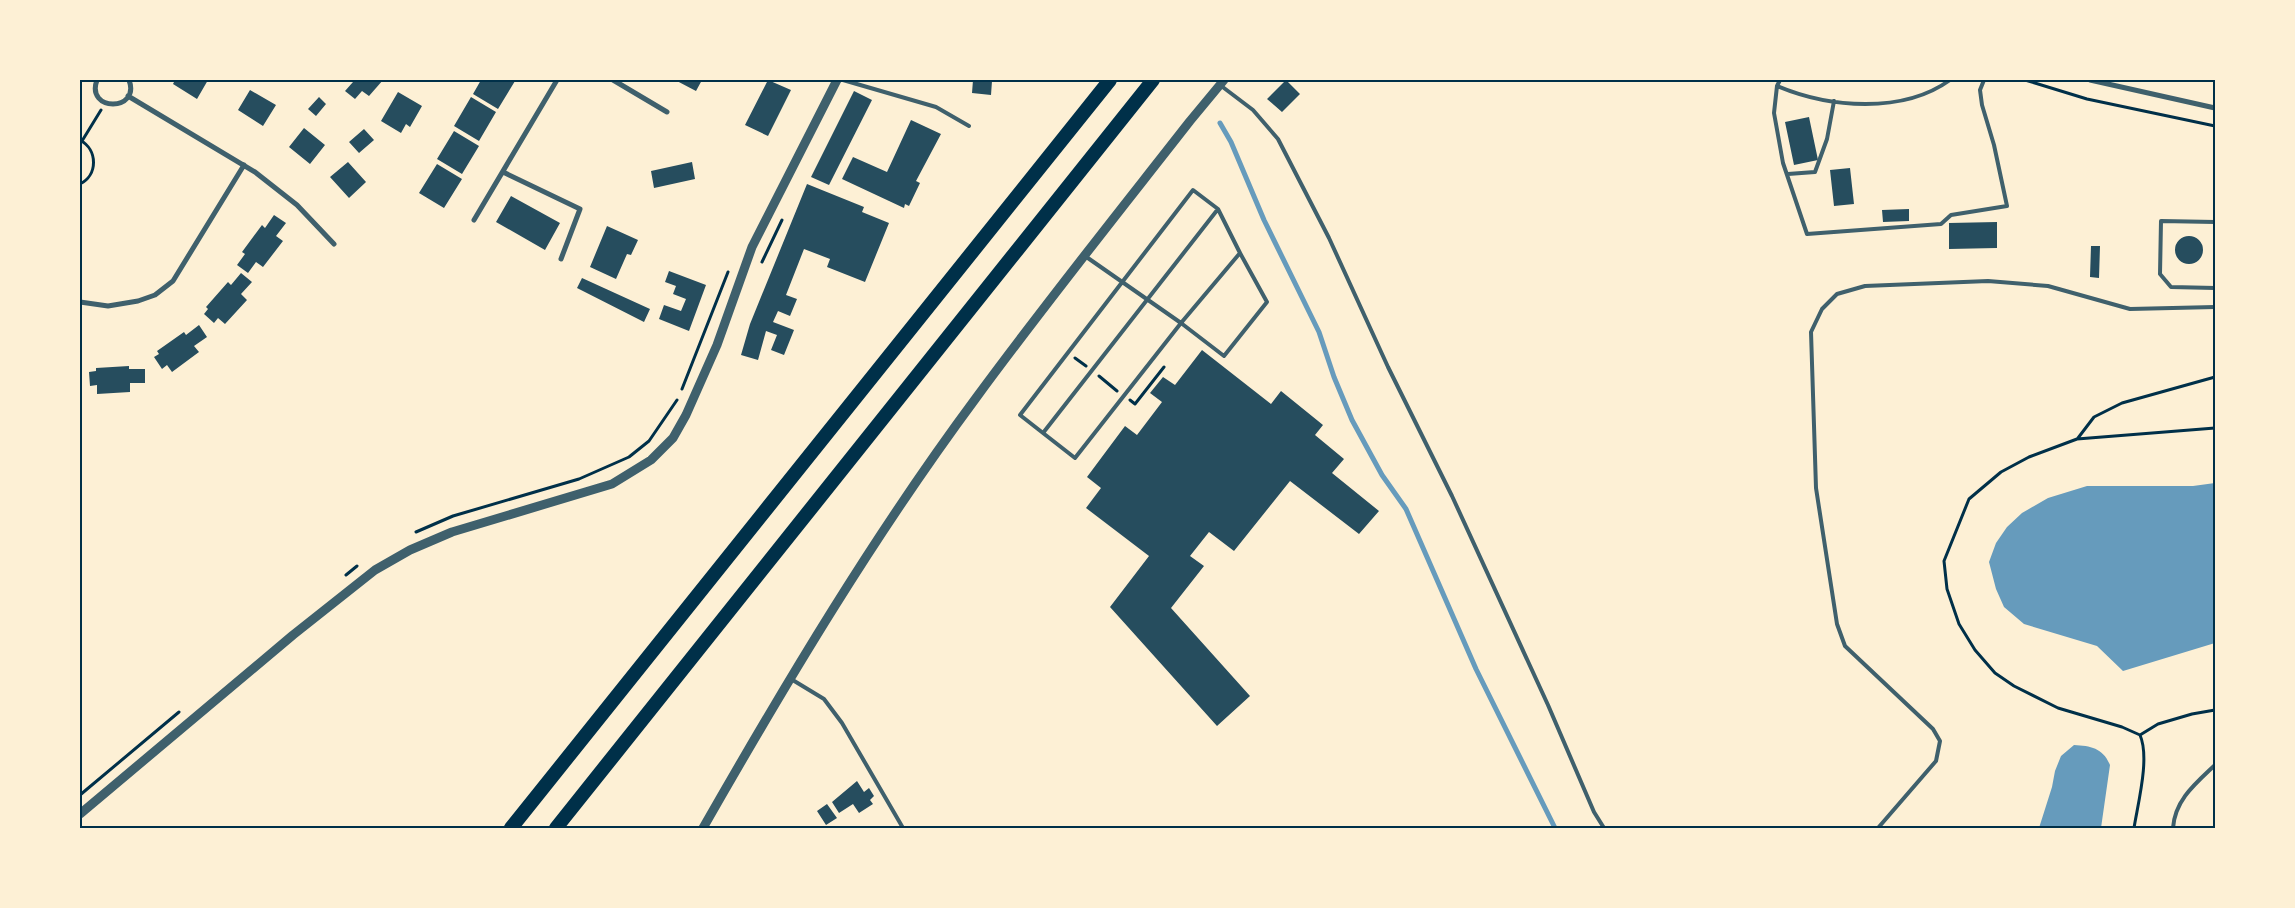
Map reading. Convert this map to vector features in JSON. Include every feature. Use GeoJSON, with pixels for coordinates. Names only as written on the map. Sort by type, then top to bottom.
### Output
{"type":"FeatureCollection","features":[{"type":"Feature","properties":{"kind":"highway"},"geometry":{"type":"LineString","coordinates":[[511,828],[1110,80]]}},
{"type":"Feature","properties":{"kind":"highway"},"geometry":{"type":"LineString","coordinates":[[557,828],[1153,80]]}},
{"type":"Feature","properties":{"kind":"highway"},"geometry":{"type":"LineString","coordinates":[[499,828],[566,759]]}},
{"type":"Feature","properties":{"kind":"street"},"geometry":{"type":"LineString","coordinates":[[97,80],[95,90],[99,98],[105,103],[120,103],[128,96],[129,80]]}},
{"type":"Feature","properties":{"kind":"street"},"geometry":{"type":"LineString","coordinates":[[474,220],[557,80]]}},
{"type":"Feature","properties":{"kind":"street"},"geometry":{"type":"LineString","coordinates":[[613,80],[667,112]]}},
{"type":"Feature","properties":{"kind":"street"},"geometry":{"type":"LineString","coordinates":[[80,814],[293,634],[375,570],[410,550],[452,532],[612,484],[651,460],[673,438],[686,415],[717,345],[752,247],[837,80]]}},
{"type":"Feature","properties":{"kind":"street"},"geometry":{"type":"LineString","coordinates":[[2090,80],[2215,108]]}},
{"type":"Feature","properties":{"kind":"street"},"geometry":{"type":"LineString","coordinates":[[703,828],[759,730],[853,577],[975,399],[1222,82]]}},
{"type":"Feature","properties":{"kind":"street"},"geometry":{"type":"LineString","coordinates":[[128,96],[244,165],[297,205],[334,244]]}},
{"type":"Feature","properties":{"kind":"street"},"geometry":{"type":"LineString","coordinates":[[80,302],[108,306],[138,301],[155,295],[173,281],[244,165]]}},
{"type":"Feature","properties":{"kind":"street"},"geometry":{"type":"LineString","coordinates":[[502,172],[580,209],[561,258]]}},
{"type":"Feature","properties":{"kind":"lane"},"geometry":{"type":"LineString","coordinates":[[842,80],[936,107],[969,126]]}},
{"type":"Feature","properties":{"kind":"lane"},"geometry":{"type":"LineString","coordinates":[[1780,80],[1777,86],[1774,112],[1783,163],[1807,234],[1941,224],[1951,215],[2007,206],[1994,145],[1982,105],[1980,90],[1984,80]]}},
{"type":"Feature","properties":{"kind":"lane"},"geometry":{"type":"LineString","coordinates":[[1777,86],[1790,92],[1834,101],[1859,103],[1904,100],[1936,90],[1950,80]]}},
{"type":"Feature","properties":{"kind":"lane"},"geometry":{"type":"LineString","coordinates":[[1222,82],[1253,110],[1278,139],[1329,238],[1388,367],[1452,496],[1594,812],[1604,828]]}},
{"type":"Feature","properties":{"kind":"lane"},"geometry":{"type":"LineString","coordinates":[[1788,174],[1815,172],[1827,139],[1834,101]]}},
{"type":"Feature","properties":{"kind":"lane"},"geometry":{"type":"LineString","coordinates":[[1085,256],[1121,281],[1181,323],[1224,356],[1267,302],[1218,209],[1193,190],[1121,281],[1020,415],[1075,458],[1181,323],[1240,252]]}},
{"type":"Feature","properties":{"kind":"lane"},"geometry":{"type":"LineString","coordinates":[[1043,433],[1218,209]]}},
{"type":"Feature","properties":{"kind":"lane"},"geometry":{"type":"LineString","coordinates":[[2215,222],[2161,221],[2160,274],[2171,287],[2215,288]]}},
{"type":"Feature","properties":{"kind":"lane"},"geometry":{"type":"LineString","coordinates":[[1878,828],[1936,761],[1940,741],[1933,729],[1845,646],[1837,624],[1816,488],[1811,332],[1822,309],[1837,294],[1864,286],[1988,281],[2048,286],[2130,309],[2215,308]]}},
{"type":"Feature","properties":{"kind":"lane"},"geometry":{"type":"LineString","coordinates":[[791,679],[824,699],[842,723],[903,828]]}},
{"type":"Feature","properties":{"kind":"lane"},"geometry":{"type":"LineString","coordinates":[[2173,828],[2174,817],[2186,792],[2215,766]]}},
{"type":"Feature","properties":{"kind":"path"},"geometry":{"type":"LineString","coordinates":[[2025,80],[2070,95],[2215,126]]}},
{"type":"Feature","properties":{"kind":"path"},"geometry":{"type":"LineString","coordinates":[[80,184],[89,178],[94,163],[89,147],[81,141],[105,103]]}},
{"type":"Feature","properties":{"kind":"path"},"geometry":{"type":"LineString","coordinates":[[760,266],[785,213]]}},
{"type":"Feature","properties":{"kind":"path"},"geometry":{"type":"LineString","coordinates":[[1067,352],[1135,404],[1164,368]]}},
{"type":"Feature","properties":{"kind":"path"},"geometry":{"type":"LineString","coordinates":[[2077,439],[2094,417],[2122,403],[2215,378]]}},
{"type":"Feature","properties":{"kind":"path"},"geometry":{"type":"LineString","coordinates":[[2134,828],[2142,770],[2143,743],[2140,735],[2122,727],[2058,708],[2014,686],[1995,673],[1975,650],[1959,624],[1947,589],[1944,561],[1970,499],[2001,472],[2029,457],[2077,439],[2215,428]]}},
{"type":"Feature","properties":{"kind":"path"},"geometry":{"type":"LineString","coordinates":[[2140,735],[2158,724],[2192,714],[2215,710]]}},
{"type":"Feature","properties":{"kind":"water"},"geometry":{"type":"Polygon","coordinates":[[[2215,483],[2215,643],[2123,671],[2097,646],[2024,624],[2004,607],[1996,589],[1989,562],[1996,543],[2007,527],[2022,513],[2048,498],[2087,486],[2193,486],[2215,483]]]}},
{"type":"Feature","properties":{"kind":"water"},"geometry":{"type":"Polygon","coordinates":[[[2074,745],[2086,746],[2100,751],[2110,765],[2101,828],[2039,828],[2061,756],[2074,745]]]}},
{"type":"Feature","properties":{"kind":"building"},"geometry":{"type":"Polygon","coordinates":[[[175,80],[208,80],[197,99],[173,84],[175,80]]]}},
{"type":"Feature","properties":{"kind":"building"},"geometry":{"type":"Polygon","coordinates":[[[350,80],[383,80],[369,96],[362,91],[355,99],[345,91],[353,82],[350,80]]]}},
{"type":"Feature","properties":{"kind":"building"},"geometry":{"type":"Polygon","coordinates":[[[481,80],[515,81],[498,109],[473,94],[481,80]]]}},
{"type":"Feature","properties":{"kind":"building"},"geometry":{"type":"Polygon","coordinates":[[[675,80],[702,80],[696,91],[675,80]]]}},
{"type":"Feature","properties":{"kind":"building"},"geometry":{"type":"Polygon","coordinates":[[[768,80],[791,90],[768,136],[745,125],[768,80]]]}},
{"type":"Feature","properties":{"kind":"building"},"geometry":{"type":"Polygon","coordinates":[[[973,80],[992,81],[991,95],[972,93],[973,80]]]}},
{"type":"Feature","properties":{"kind":"building"},"geometry":{"type":"Polygon","coordinates":[[[1286,80],[1300,94],[1282,112],[1267,99],[1286,80]]]}},
{"type":"Feature","properties":{"kind":"building"},"geometry":{"type":"Polygon","coordinates":[[[250,90],[276,105],[263,126],[238,110],[250,90]]]}},
{"type":"Feature","properties":{"kind":"building"},"geometry":{"type":"Polygon","coordinates":[[[854,91],[872,100],[829,185],[811,177],[854,91]]]}},
{"type":"Feature","properties":{"kind":"building"},"geometry":{"type":"Polygon","coordinates":[[[398,92],[422,106],[410,127],[406,124],[401,133],[381,121],[398,92]]]}},
{"type":"Feature","properties":{"kind":"building"},"geometry":{"type":"Polygon","coordinates":[[[319,97],[326,104],[316,116],[308,109],[319,97]]]}},
{"type":"Feature","properties":{"kind":"building"},"geometry":{"type":"Polygon","coordinates":[[[471,97],[496,112],[479,141],[454,126],[471,97]]]}},
{"type":"Feature","properties":{"kind":"building"},"geometry":{"type":"Polygon","coordinates":[[[1809,117],[1818,160],[1794,165],[1785,122],[1809,117]]]}},
{"type":"Feature","properties":{"kind":"building"},"geometry":{"type":"Polygon","coordinates":[[[911,120],[941,134],[916,181],[920,183],[909,206],[905,204],[904,208],[842,179],[853,157],[887,172],[911,120]]]}},
{"type":"Feature","properties":{"kind":"building"},"geometry":{"type":"Polygon","coordinates":[[[304,128],[325,145],[310,164],[289,147],[304,128]]]}},
{"type":"Feature","properties":{"kind":"building"},"geometry":{"type":"Polygon","coordinates":[[[364,129],[374,140],[359,153],[349,142],[364,129]]]}},
{"type":"Feature","properties":{"kind":"building"},"geometry":{"type":"Polygon","coordinates":[[[454,131],[479,146],[462,174],[437,159],[454,131]]]}},
{"type":"Feature","properties":{"kind":"building"},"geometry":{"type":"Polygon","coordinates":[[[348,162],[366,182],[349,198],[330,177],[348,162]]]}},
{"type":"Feature","properties":{"kind":"building"},"geometry":{"type":"Polygon","coordinates":[[[692,162],[695,179],[654,188],[651,171],[692,162]]]}},
{"type":"Feature","properties":{"kind":"building"},"geometry":{"type":"Polygon","coordinates":[[[437,164],[462,179],[444,208],[419,193],[437,164]]]}},
{"type":"Feature","properties":{"kind":"building"},"geometry":{"type":"Polygon","coordinates":[[[1850,168],[1854,204],[1834,206],[1830,170],[1850,168]]]}},
{"type":"Feature","properties":{"kind":"building"},"geometry":{"type":"Polygon","coordinates":[[[807,184],[864,207],[862,212],[889,223],[865,282],[827,267],[830,259],[804,249],[786,295],[797,299],[790,316],[778,311],[773,322],[794,330],[784,355],[771,350],[777,335],[766,331],[758,360],[741,355],[750,324],[807,184]]]}},
{"type":"Feature","properties":{"kind":"building"},"geometry":{"type":"Polygon","coordinates":[[[511,196],[560,223],[545,250],[496,222],[511,196]]]}},
{"type":"Feature","properties":{"kind":"building"},"geometry":{"type":"Polygon","coordinates":[[[1909,209],[1909,221],[1883,222],[1882,210],[1909,209]]]}},
{"type":"Feature","properties":{"kind":"building"},"geometry":{"type":"Polygon","coordinates":[[[274,215],[286,223],[276,236],[283,241],[263,267],[256,262],[248,273],[237,265],[245,254],[242,252],[262,225],[265,228],[274,215]]]}},
{"type":"Feature","properties":{"kind":"building"},"geometry":{"type":"Polygon","coordinates":[[[1997,222],[1997,248],[1949,249],[1949,223],[1997,222]]]}},
{"type":"Feature","properties":{"kind":"building"},"geometry":{"type":"Polygon","coordinates":[[[607,226],[638,240],[631,255],[627,254],[616,279],[590,267],[607,226]]]}},
{"type":"Feature","properties":{"kind":"building"},"geometry":{"type":"Polygon","coordinates":[[[2189,236],[2199,240],[2203,250],[2199,260],[2189,264],[2179,260],[2175,250],[2179,240],[2189,236]]]}},
{"type":"Feature","properties":{"kind":"building"},"geometry":{"type":"Polygon","coordinates":[[[2091,246],[2100,246],[2099,278],[2090,277],[2091,246]]]}},
{"type":"Feature","properties":{"kind":"building"},"geometry":{"type":"Polygon","coordinates":[[[669,271],[706,285],[689,331],[659,319],[664,305],[681,311],[686,299],[673,294],[676,286],[665,282],[669,271]]]}},
{"type":"Feature","properties":{"kind":"building"},"geometry":{"type":"Polygon","coordinates":[[[241,273],[252,282],[241,294],[247,300],[225,324],[218,318],[214,323],[204,314],[208,309],[206,307],[228,282],[231,285],[241,273]]]}},
{"type":"Feature","properties":{"kind":"building"},"geometry":{"type":"Polygon","coordinates":[[[582,278],[650,309],[644,322],[577,288],[582,278]]]}},
{"type":"Feature","properties":{"kind":"building"},"geometry":{"type":"Polygon","coordinates":[[[199,325],[207,337],[194,346],[199,352],[172,372],[167,365],[162,369],[154,357],[159,354],[157,351],[184,332],[186,335],[199,325]]]}},
{"type":"Feature","properties":{"kind":"building"},"geometry":{"type":"Polygon","coordinates":[[[1202,350],[1271,404],[1281,391],[1323,425],[1315,435],[1344,459],[1332,473],[1379,511],[1359,534],[1290,481],[1234,551],[1209,532],[1190,556],[1204,566],[1171,608],[1250,696],[1217,726],[1110,607],[1149,556],[1086,508],[1101,488],[1087,477],[1125,426],[1137,435],[1162,402],[1150,393],[1163,377],[1175,385],[1202,350]]]}},
{"type":"Feature","properties":{"kind":"building"},"geometry":{"type":"Polygon","coordinates":[[[129,366],[129,369],[145,369],[145,383],[130,383],[130,392],[97,394],[97,385],[90,386],[89,372],[96,371],[96,368],[129,366]]]}},
{"type":"Feature","properties":{"kind":"building"},"geometry":{"type":"Polygon","coordinates":[[[857,781],[864,792],[869,788],[874,796],[870,800],[873,804],[859,813],[853,804],[839,813],[832,802],[857,781]]]}},
{"type":"Feature","properties":{"kind":"building"},"geometry":{"type":"Polygon","coordinates":[[[827,804],[837,818],[826,825],[817,811],[827,804]]]}},
{"type":"Feature","properties":{"kind":"waterway"},"geometry":{"type":"LineString","coordinates":[[1220,123],[1231,142],[1264,220],[1319,332],[1334,377],[1352,420],[1382,475],[1406,509],[1476,669],[1555,828]]}}]}
